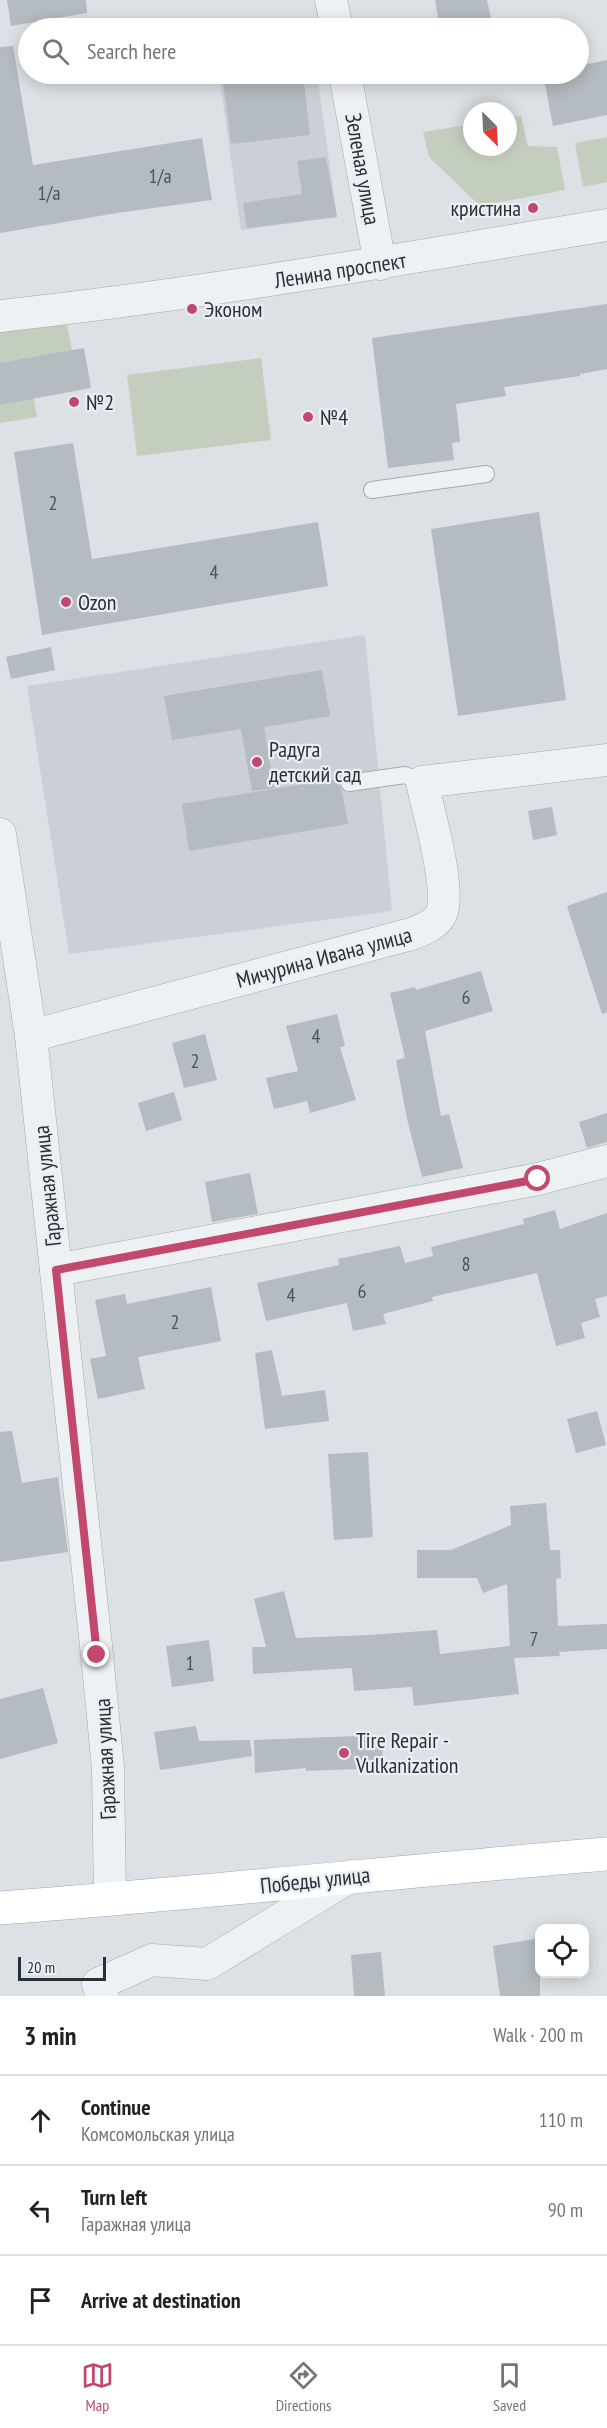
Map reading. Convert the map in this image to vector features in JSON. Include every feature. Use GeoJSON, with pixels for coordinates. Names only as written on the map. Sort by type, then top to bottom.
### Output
{"type":"FeatureCollection","features":[{"type":"Feature","properties":{"kind":"main road","name":"Победы улица"},"geometry":{"type":"LineString","coordinates":[[11,1907],[206,1892],[351,1876],[607,1854]]}},
{"type":"Feature","properties":{"kind":"street"},"geometry":{"type":"LineString","coordinates":[[331,0],[335,18]]}},
{"type":"Feature","properties":{"kind":"street","name":"Зеленая улица"},"geometry":{"type":"LineString","coordinates":[[347,84],[380,264]]}},
{"type":"Feature","properties":{"kind":"street","name":"Ленина проспект"},"geometry":{"type":"LineString","coordinates":[[0,316],[100,305],[380,264],[607,225]]}},
{"type":"Feature","properties":{"kind":"street"},"geometry":{"type":"LineString","coordinates":[[422,783],[607,760]]}},
{"type":"Feature","properties":{"kind":"street","name":"Мичурина Ивана улица"},"geometry":{"type":"LineString","coordinates":[[31,1036],[428,928],[441,916],[444,900],[443,882],[422,783]]}},
{"type":"Feature","properties":{"kind":"street","name":"Гаражная улица"},"geometry":{"type":"LineString","coordinates":[[0,834],[31,1036],[108,1768],[110,1899]]}},
{"type":"Feature","properties":{"kind":"street"},"geometry":{"type":"LineString","coordinates":[[56,1270],[538,1179],[607,1161]]}},
{"type":"Feature","properties":{"kind":"street"},"geometry":{"type":"LineString","coordinates":[[102,1996],[98,1984],[152,1960],[207,1964],[351,1876]]}},
{"type":"Feature","properties":{"kind":"lane"},"geometry":{"type":"LineString","coordinates":[[372,490],[486,474]]}},
{"type":"Feature","properties":{"kind":"lane"},"geometry":{"type":"LineString","coordinates":[[349,783],[405,775],[422,783]]}},
{"type":"Feature","properties":{"kind":"shaded area"},"geometry":{"type":"Polygon","coordinates":[[[220,84],[318,84],[337,217],[241,230],[220,84]]]}},
{"type":"Feature","properties":{"kind":"shaded area"},"geometry":{"type":"Polygon","coordinates":[[[365,635],[392,911],[69,954],[27,686],[365,635]]]}},
{"type":"Feature","properties":{"kind":"green space"},"geometry":{"type":"Polygon","coordinates":[[[521,116],[528,146],[557,147],[565,190],[480,206],[429,157],[423,132],[463,125],[463,156],[517,156],[517,117],[521,116]]]}},
{"type":"Feature","properties":{"kind":"green space"},"geometry":{"type":"Polygon","coordinates":[[[607,137],[607,182],[583,187],[575,143],[607,137]]]}},
{"type":"Feature","properties":{"kind":"green space"},"geometry":{"type":"Polygon","coordinates":[[[66,319],[76,371],[31,381],[37,417],[0,423],[0,330],[66,319]]]}},
{"type":"Feature","properties":{"kind":"green space"},"geometry":{"type":"Polygon","coordinates":[[[261,358],[271,440],[137,456],[127,375],[261,358]]]}},
{"type":"Feature","properties":{"kind":"building"},"geometry":{"type":"Polygon","coordinates":[[[7,0],[86,0],[87,13],[58,18],[18,18],[18,25],[11,26],[7,0]]]}},
{"type":"Feature","properties":{"kind":"building"},"geometry":{"type":"Polygon","coordinates":[[[435,0],[487,0],[491,18],[438,18],[435,0]]]}},
{"type":"Feature","properties":{"kind":"building"},"geometry":{"type":"Polygon","coordinates":[[[13,46],[33,165],[202,138],[212,200],[0,233],[0,47],[13,46]]]}},
{"type":"Feature","properties":{"kind":"building"},"geometry":{"type":"Polygon","coordinates":[[[607,60],[607,115],[553,126],[545,84],[589,84],[589,64],[607,60]]]}},
{"type":"Feature","properties":{"kind":"building"},"geometry":{"type":"Polygon","coordinates":[[[223,84],[304,84],[310,135],[231,144],[223,84]]]}},
{"type":"Feature","properties":{"kind":"building"},"geometry":{"type":"Polygon","coordinates":[[[326,157],[337,217],[247,228],[243,203],[302,194],[297,161],[326,157]]]}},
{"type":"Feature","properties":{"kind":"building"},"geometry":{"type":"Polygon","coordinates":[[[607,304],[607,369],[580,374],[580,376],[504,387],[506,396],[456,404],[460,442],[452,443],[454,460],[388,468],[372,338],[607,304]]]}},
{"type":"Feature","properties":{"kind":"building"},"geometry":{"type":"Polygon","coordinates":[[[84,348],[91,388],[0,405],[0,363],[84,348]]]}},
{"type":"Feature","properties":{"kind":"building"},"geometry":{"type":"Polygon","coordinates":[[[73,443],[92,559],[318,522],[328,586],[42,635],[14,452],[73,443]]]}},
{"type":"Feature","properties":{"kind":"building"},"geometry":{"type":"Polygon","coordinates":[[[539,512],[566,700],[458,716],[431,529],[539,512]]]}},
{"type":"Feature","properties":{"kind":"building"},"geometry":{"type":"Polygon","coordinates":[[[51,647],[55,670],[11,679],[6,657],[51,647]]]}},
{"type":"Feature","properties":{"kind":"building"},"geometry":{"type":"Polygon","coordinates":[[[322,670],[330,716],[264,727],[274,788],[252,791],[241,729],[172,740],[164,696],[322,670]]]}},
{"type":"Feature","properties":{"kind":"building"},"geometry":{"type":"Polygon","coordinates":[[[340,778],[339,785],[348,824],[189,851],[182,804],[340,778]]]}},
{"type":"Feature","properties":{"kind":"building"},"geometry":{"type":"Polygon","coordinates":[[[552,807],[557,835],[533,840],[528,811],[552,807]]]}},
{"type":"Feature","properties":{"kind":"building"},"geometry":{"type":"Polygon","coordinates":[[[607,892],[607,1013],[602,1014],[567,906],[607,892]]]}},
{"type":"Feature","properties":{"kind":"building"},"geometry":{"type":"Polygon","coordinates":[[[481,971],[493,1011],[425,1031],[441,1116],[449,1114],[463,1168],[422,1177],[407,1119],[396,1060],[405,1058],[390,993],[415,987],[416,990],[481,971]]]}},
{"type":"Feature","properties":{"kind":"building"},"geometry":{"type":"Polygon","coordinates":[[[337,1014],[345,1046],[340,1047],[356,1100],[310,1113],[307,1101],[274,1109],[266,1078],[298,1071],[286,1026],[337,1014]]]}},
{"type":"Feature","properties":{"kind":"building"},"geometry":{"type":"Polygon","coordinates":[[[205,1034],[217,1080],[184,1088],[172,1043],[205,1034]]]}},
{"type":"Feature","properties":{"kind":"building"},"geometry":{"type":"Polygon","coordinates":[[[174,1092],[182,1120],[146,1131],[138,1103],[174,1092]]]}},
{"type":"Feature","properties":{"kind":"building"},"geometry":{"type":"Polygon","coordinates":[[[607,1113],[607,1142],[587,1148],[579,1122],[607,1113]]]}},
{"type":"Feature","properties":{"kind":"building"},"geometry":{"type":"Polygon","coordinates":[[[250,1173],[258,1214],[212,1222],[205,1182],[250,1173]]]}},
{"type":"Feature","properties":{"kind":"building"},"geometry":{"type":"Polygon","coordinates":[[[555,1210],[560,1229],[607,1213],[607,1296],[595,1299],[600,1317],[581,1323],[585,1338],[556,1346],[537,1273],[432,1297],[433,1301],[383,1314],[386,1324],[353,1331],[347,1303],[266,1321],[257,1283],[339,1265],[338,1259],[400,1246],[405,1263],[433,1256],[431,1247],[524,1224],[523,1219],[555,1210]]]}},
{"type":"Feature","properties":{"kind":"building"},"geometry":{"type":"Polygon","coordinates":[[[211,1287],[221,1341],[138,1357],[145,1389],[98,1399],[90,1359],[106,1356],[95,1300],[125,1294],[127,1304],[211,1287]]]}},
{"type":"Feature","properties":{"kind":"building"},"geometry":{"type":"Polygon","coordinates":[[[272,1350],[282,1396],[325,1390],[329,1421],[265,1429],[255,1353],[272,1350]]]}},
{"type":"Feature","properties":{"kind":"building"},"geometry":{"type":"Polygon","coordinates":[[[597,1411],[606,1445],[576,1453],[567,1419],[597,1411]]]}},
{"type":"Feature","properties":{"kind":"building"},"geometry":{"type":"Polygon","coordinates":[[[12,1431],[22,1483],[58,1477],[68,1552],[0,1562],[0,1432],[12,1431]]]}},
{"type":"Feature","properties":{"kind":"building"},"geometry":{"type":"Polygon","coordinates":[[[368,1452],[373,1537],[334,1540],[328,1454],[368,1452]]]}},
{"type":"Feature","properties":{"kind":"building"},"geometry":{"type":"Polygon","coordinates":[[[546,1503],[550,1550],[560,1550],[561,1578],[556,1579],[558,1626],[607,1624],[607,1649],[559,1652],[560,1656],[514,1658],[519,1694],[414,1706],[412,1687],[354,1691],[352,1668],[253,1674],[252,1647],[266,1647],[254,1599],[284,1591],[296,1638],[437,1630],[440,1654],[510,1646],[507,1584],[483,1593],[477,1578],[417,1578],[417,1550],[451,1550],[511,1525],[510,1506],[546,1503]]]}},
{"type":"Feature","properties":{"kind":"building"},"geometry":{"type":"Polygon","coordinates":[[[209,1640],[214,1681],[172,1687],[166,1646],[209,1640]]]}},
{"type":"Feature","properties":{"kind":"building"},"geometry":{"type":"Polygon","coordinates":[[[43,1688],[58,1743],[0,1759],[0,1699],[43,1688]]]}},
{"type":"Feature","properties":{"kind":"building"},"geometry":{"type":"Polygon","coordinates":[[[196,1726],[199,1741],[250,1740],[252,1756],[160,1770],[154,1732],[196,1726]]]}},
{"type":"Feature","properties":{"kind":"building","name":"Tire Repair - Vulkanization"},"geometry":{"type":"Polygon","coordinates":[[[382,1735],[383,1768],[306,1771],[306,1768],[255,1773],[254,1740],[382,1735]]]}},
{"type":"Feature","properties":{"kind":"building"},"geometry":{"type":"Polygon","coordinates":[[[535,1939],[535,1978],[540,1978],[540,1996],[500,1996],[493,1946],[535,1939]]]}},
{"type":"Feature","properties":{"kind":"building"},"geometry":{"type":"Polygon","coordinates":[[[381,1952],[385,1996],[354,1996],[351,1955],[381,1952]]]}},
{"type":"Feature","properties":{"kind":"place","name":"кристина"},"geometry":{"type":"Point","coordinates":[533,208]}},
{"type":"Feature","properties":{"kind":"place","name":"Эконом"},"geometry":{"type":"Point","coordinates":[192,309]}},
{"type":"Feature","properties":{"kind":"place","name":"№2"},"geometry":{"type":"Point","coordinates":[74,402]}},
{"type":"Feature","properties":{"kind":"place","name":"№4"},"geometry":{"type":"Point","coordinates":[308,417]}},
{"type":"Feature","properties":{"kind":"place","name":"Ozon"},"geometry":{"type":"Point","coordinates":[66,602]}},
{"type":"Feature","properties":{"kind":"place","name":"Радуга детский сад"},"geometry":{"type":"Point","coordinates":[257,762]}},
{"type":"Feature","properties":{"kind":"place","name":"Tire Repair - Vulkanization"},"geometry":{"type":"Point","coordinates":[344,1753]}},
{"type":"Feature","properties":{"kind":"route"},"geometry":{"type":"LineString","coordinates":[[97,1655],[56,1270],[538,1179]]}}]}
